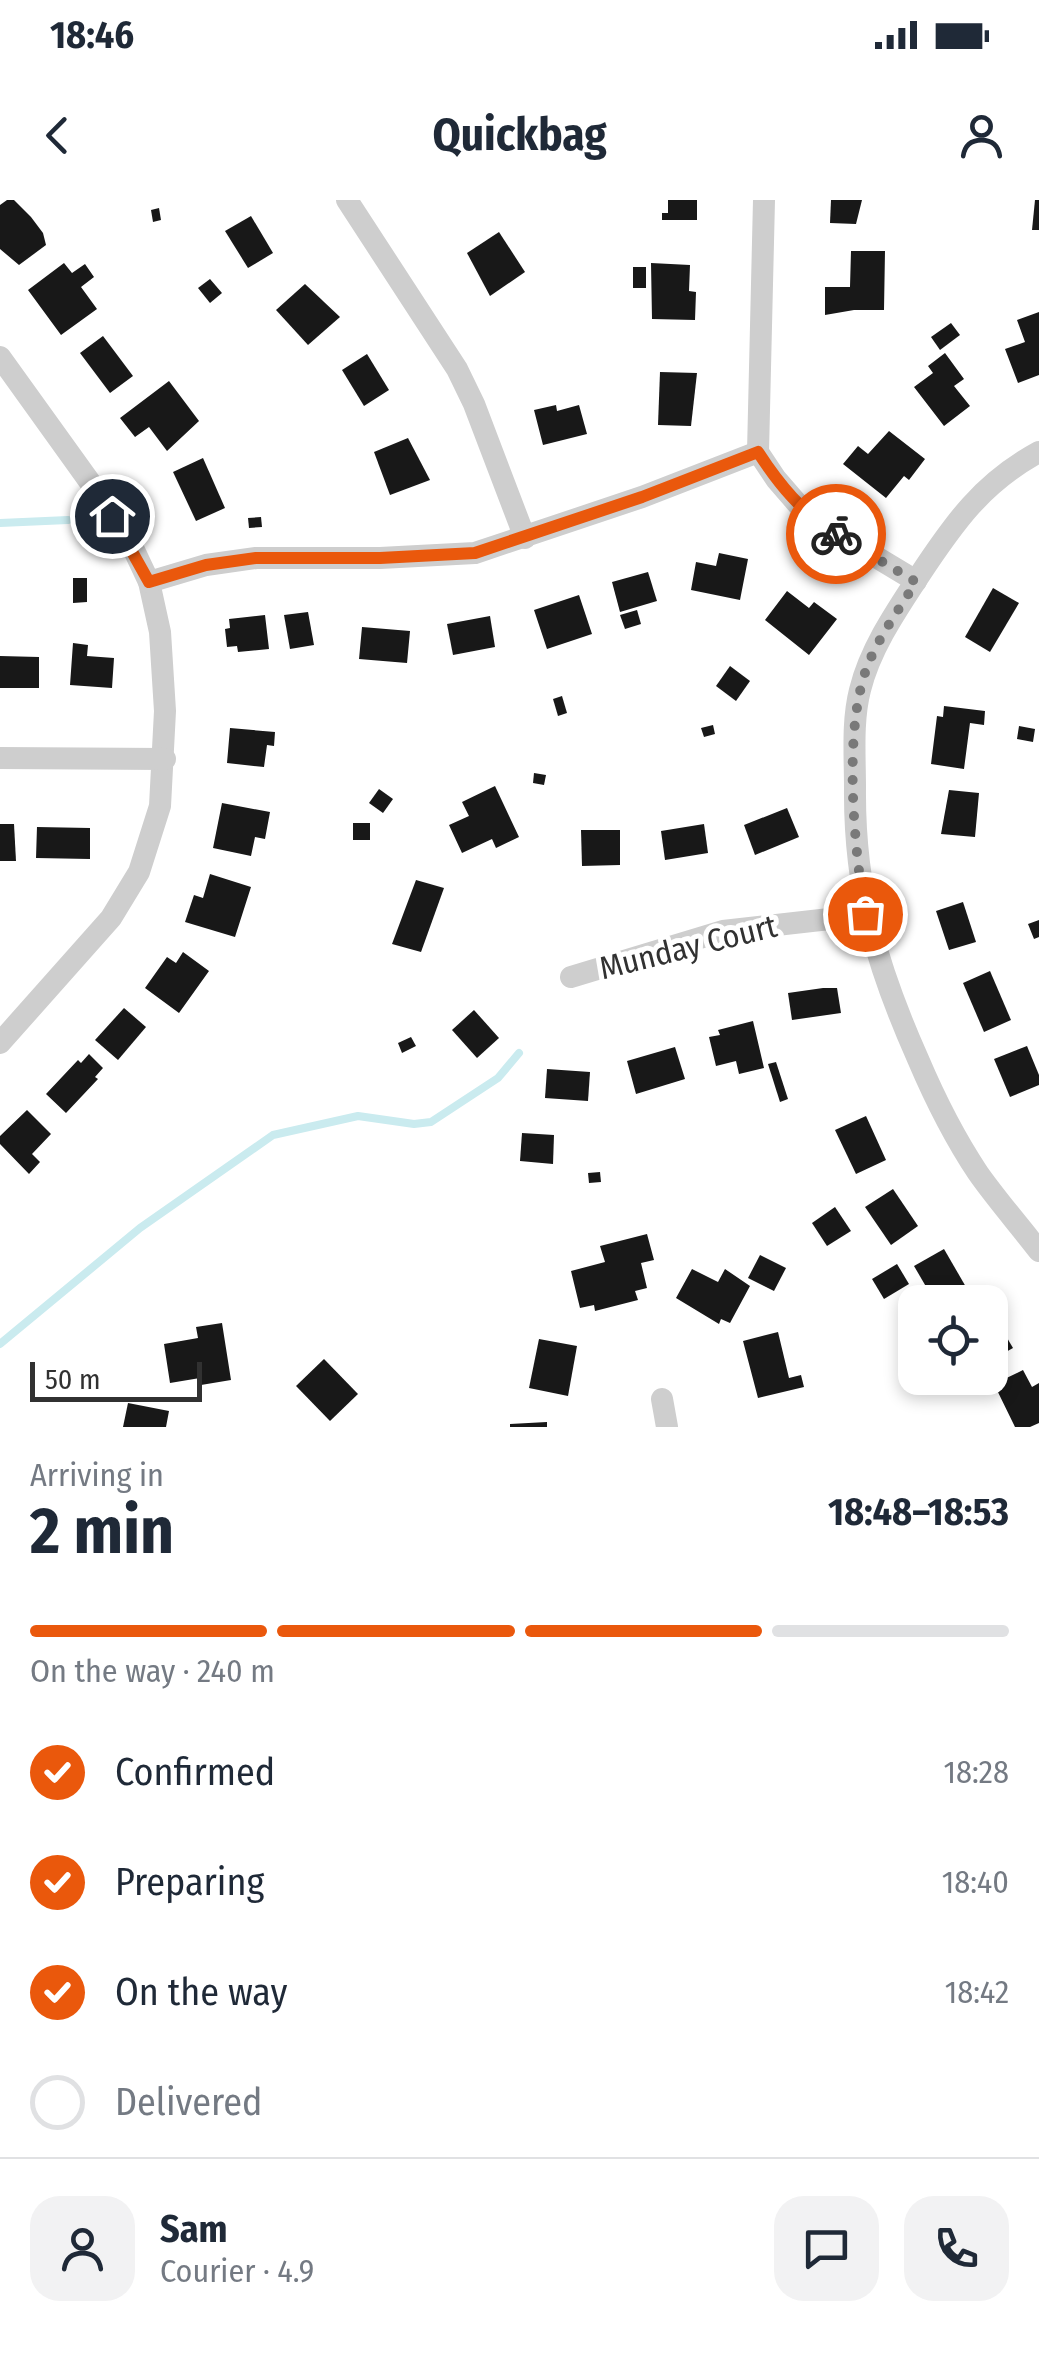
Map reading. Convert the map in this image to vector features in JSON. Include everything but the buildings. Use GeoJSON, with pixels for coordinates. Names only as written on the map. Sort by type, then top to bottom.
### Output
{"type":"FeatureCollection","features":[{"type":"Feature","properties":{"kind":"street"},"geometry":{"type":"LineString","coordinates":[[347,200],[457,369],[525,538]]}},
{"type":"Feature","properties":{"kind":"street"},"geometry":{"type":"LineString","coordinates":[[764,200],[758,452],[808,516],[916,582]]}},
{"type":"Feature","properties":{"kind":"street"},"geometry":{"type":"LineString","coordinates":[[0,356],[92,484],[149,582],[160,632],[164,759],[160,806],[148,852],[126,896],[112,918],[0,1042]]}},
{"type":"Feature","properties":{"kind":"street"},"geometry":{"type":"LineString","coordinates":[[149,582],[206,565],[256,558],[450,556],[500,547],[758,452]]}},
{"type":"Feature","properties":{"kind":"street"},"geometry":{"type":"LineString","coordinates":[[1039,452],[988,486],[960,515],[869,663],[856,711],[854,828],[865,914],[878,964],[896,1009],[941,1110],[980,1175],[1039,1251]]}},
{"type":"Feature","properties":{"kind":"street"},"geometry":{"type":"LineString","coordinates":[[0,758],[164,759]]}},
{"type":"Feature","properties":{"kind":"street","name":"Munday Court"},"geometry":{"type":"LineString","coordinates":[[572,977],[723,931],[865,914]]}},
{"type":"Feature","properties":{"kind":"street"},"geometry":{"type":"LineString","coordinates":[[662,1399],[667,1427]]}},
{"type":"Feature","properties":{"kind":"waterway"},"geometry":{"type":"LineString","coordinates":[[0,523],[68,520]]}},
{"type":"Feature","properties":{"kind":"waterway"},"geometry":{"type":"LineString","coordinates":[[0,1344],[140,1228],[273,1135],[358,1116],[414,1124],[431,1122],[498,1078],[519,1053]]}},
{"type":"Feature","properties":{"kind":"way so far"},"geometry":{"type":"LineString","coordinates":[[836,534],[916,582],[869,663],[856,711],[854,828],[865,914]]}},
{"type":"Feature","properties":{"kind":"route"},"geometry":{"type":"LineString","coordinates":[[112,516],[149,582],[206,565],[256,558],[450,556],[500,547],[758,452],[808,516],[836,534]]}}]}
